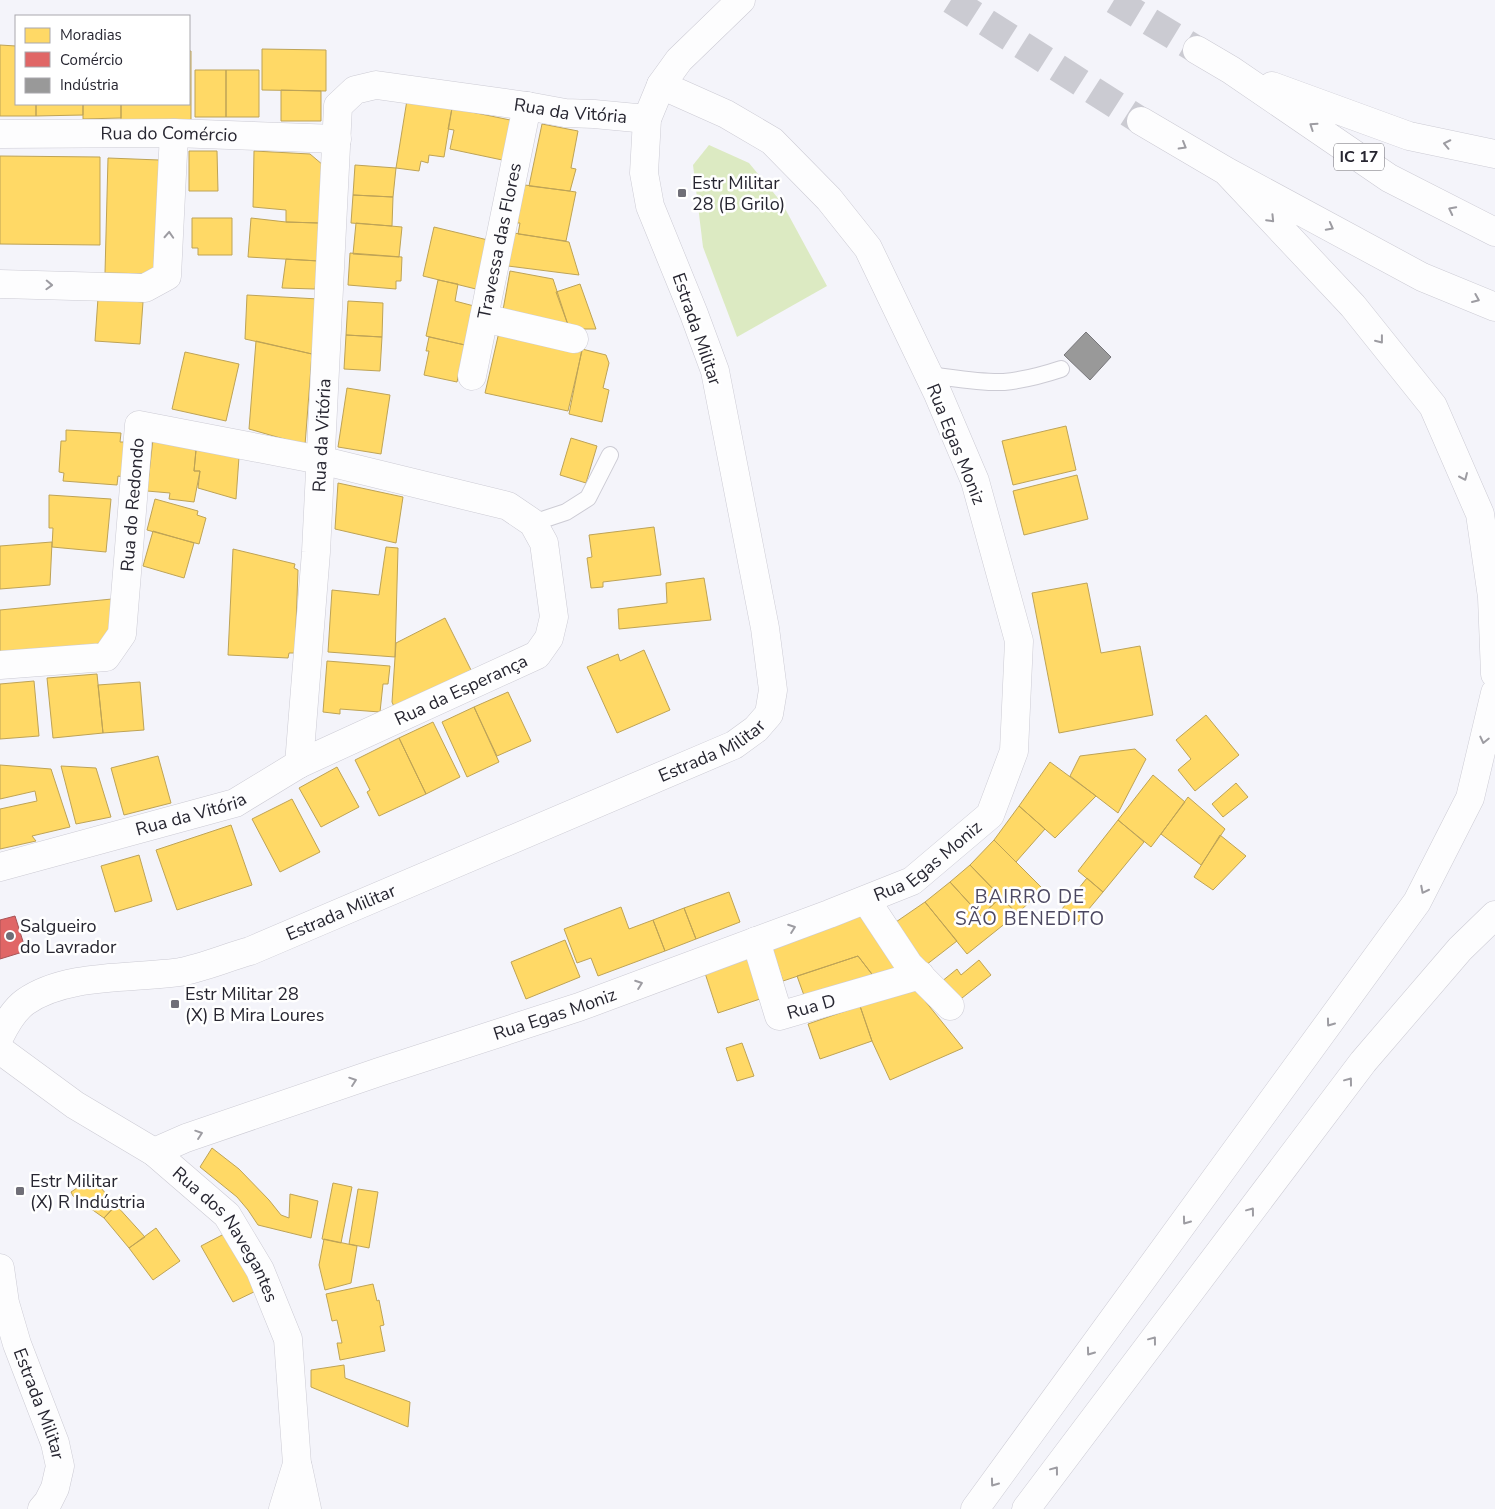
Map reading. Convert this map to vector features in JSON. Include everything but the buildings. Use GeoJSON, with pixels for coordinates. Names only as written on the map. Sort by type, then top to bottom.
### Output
{"type":"FeatureCollection","features":[{"type":"Feature","properties":{"kind":"main road","name":"Estrada Militar"},"geometry":{"type":"LineString","coordinates":[[2,1024],[23,1003],[42,992],[80,982],[182,971],[250,951],[734,745],[756,729],[769,714],[773,690],[765,628],[715,371],[650,206],[644,173],[647,119],[661,85],[679,60],[741,0]]}},
{"type":"Feature","properties":{"kind":"main road","name":"IC 17"},"geometry":{"type":"LineString","coordinates":[[1197,50],[1231,70],[1389,178],[1495,232]]}},
{"type":"Feature","properties":{"kind":"main road"},"geometry":{"type":"LineString","coordinates":[[1231,70],[1409,136],[1495,154]]}},
{"type":"Feature","properties":{"kind":"main road","name":"Rua da Vitória"},"geometry":{"type":"LineString","coordinates":[[0,867],[235,804],[300,764],[316,552],[338,106],[355,90],[376,85],[527,106],[565,114],[594,114],[647,119]]}},
{"type":"Feature","properties":{"kind":"main road","name":"Rua Egas Moniz"},"geometry":{"type":"LineString","coordinates":[[154,1152],[186,1138],[379,1072],[579,1007],[866,900],[912,881],[990,815],[1014,751],[1019,642],[975,481],[929,375],[868,248],[829,199],[772,141],[726,114],[661,85]]}},
{"type":"Feature","properties":{"kind":"main road","name":"Travessa das Flores"},"geometry":{"type":"LineString","coordinates":[[472,376],[527,106]]}},
{"type":"Feature","properties":{"kind":"main road"},"geometry":{"type":"LineString","coordinates":[[1141,121],[1226,171],[1422,277],[1495,307]]}},
{"type":"Feature","properties":{"kind":"main road"},"geometry":{"type":"LineString","coordinates":[[0,284],[146,288],[167,276],[174,133]]}},
{"type":"Feature","properties":{"kind":"main road","name":"Rua do Comércio"},"geometry":{"type":"LineString","coordinates":[[0,134],[174,133],[337,139]]}},
{"type":"Feature","properties":{"kind":"main road"},"geometry":{"type":"LineString","coordinates":[[1226,171],[1353,306],[1433,406],[1480,514],[1492,597],[1495,674]]}},
{"type":"Feature","properties":{"kind":"main road"},"geometry":{"type":"LineString","coordinates":[[484,318],[574,339]]}},
{"type":"Feature","properties":{"kind":"main road","name":"Rua do Redondo"},"geometry":{"type":"LineString","coordinates":[[0,665],[106,657],[122,634],[140,425],[320,460]]}},
{"type":"Feature","properties":{"kind":"main road","name":"Rua da Esperança"},"geometry":{"type":"LineString","coordinates":[[300,764],[537,655],[549,638],[554,617],[544,543],[533,523],[508,506],[320,460]]}},
{"type":"Feature","properties":{"kind":"main road"},"geometry":{"type":"LineString","coordinates":[[975,1509],[1417,902],[1470,798],[1495,693]]}},
{"type":"Feature","properties":{"kind":"main road"},"geometry":{"type":"LineString","coordinates":[[866,900],[909,964],[950,1006]]}},
{"type":"Feature","properties":{"kind":"main road"},"geometry":{"type":"LineString","coordinates":[[1026,1509],[1364,1062],[1460,949],[1495,916]]}},
{"type":"Feature","properties":{"kind":"main road","name":"Rua D"},"geometry":{"type":"LineString","coordinates":[[756,941],[779,1016],[920,976]]}},
{"type":"Feature","properties":{"kind":"main road","name":"Rua dos Navegantes"},"geometry":{"type":"LineString","coordinates":[[0,1050],[75,1105],[154,1152],[227,1215],[260,1270],[288,1339],[297,1464],[283,1509]]}},
{"type":"Feature","properties":{"kind":"main road","name":"Estrada Militar"},"geometry":{"type":"LineString","coordinates":[[0,1268],[5,1303],[16,1344],[55,1442],[60,1466],[55,1488],[42,1509]]}},
{"type":"Feature","properties":{"kind":"main road"},"geometry":{"type":"LineString","coordinates":[[297,1464],[307,1509]]}},
{"type":"Feature","properties":{"kind":"lane"},"geometry":{"type":"LineString","coordinates":[[929,375],[1004,382],[1039,376],[1062,368]]}},
{"type":"Feature","properties":{"kind":"lane"},"geometry":{"type":"LineString","coordinates":[[533,523],[566,512],[588,498],[610,455]]}},
{"type":"Feature","properties":{"kind":"green space"},"geometry":{"type":"Polygon","coordinates":[[[709,145],[749,163],[782,203],[827,286],[737,337],[703,247],[693,165],[709,145]]]}},
{"type":"Feature","properties":{"kind":"tunnel"},"geometry":{"type":"LineString","coordinates":[[951,0],[1141,121]]}},
{"type":"Feature","properties":{"kind":"tunnel"},"geometry":{"type":"LineString","coordinates":[[1114,0],[1197,50]]}},
{"type":"Feature","properties":{"kind":"place","name":"Estr Militar 28 (B Grilo)"},"geometry":{"type":"Point","coordinates":[682,193]}},
{"type":"Feature","properties":{"kind":"place","name":"Salgueiro do Lavrador"},"geometry":{"type":"Point","coordinates":[10,936]}},
{"type":"Feature","properties":{"kind":"place","name":"Estr Militar 28 (X) B Mira Loures"},"geometry":{"type":"Point","coordinates":[175,1004]}},
{"type":"Feature","properties":{"kind":"place","name":"Estr Militar (X) R Indústria"},"geometry":{"type":"Point","coordinates":[20,1191]}},
{"type":"Feature","properties":{"kind":"district","name":"BAIRRO DE SÃO BENEDITO"},"geometry":{"type":"Point","coordinates":[1030,908]}}]}
